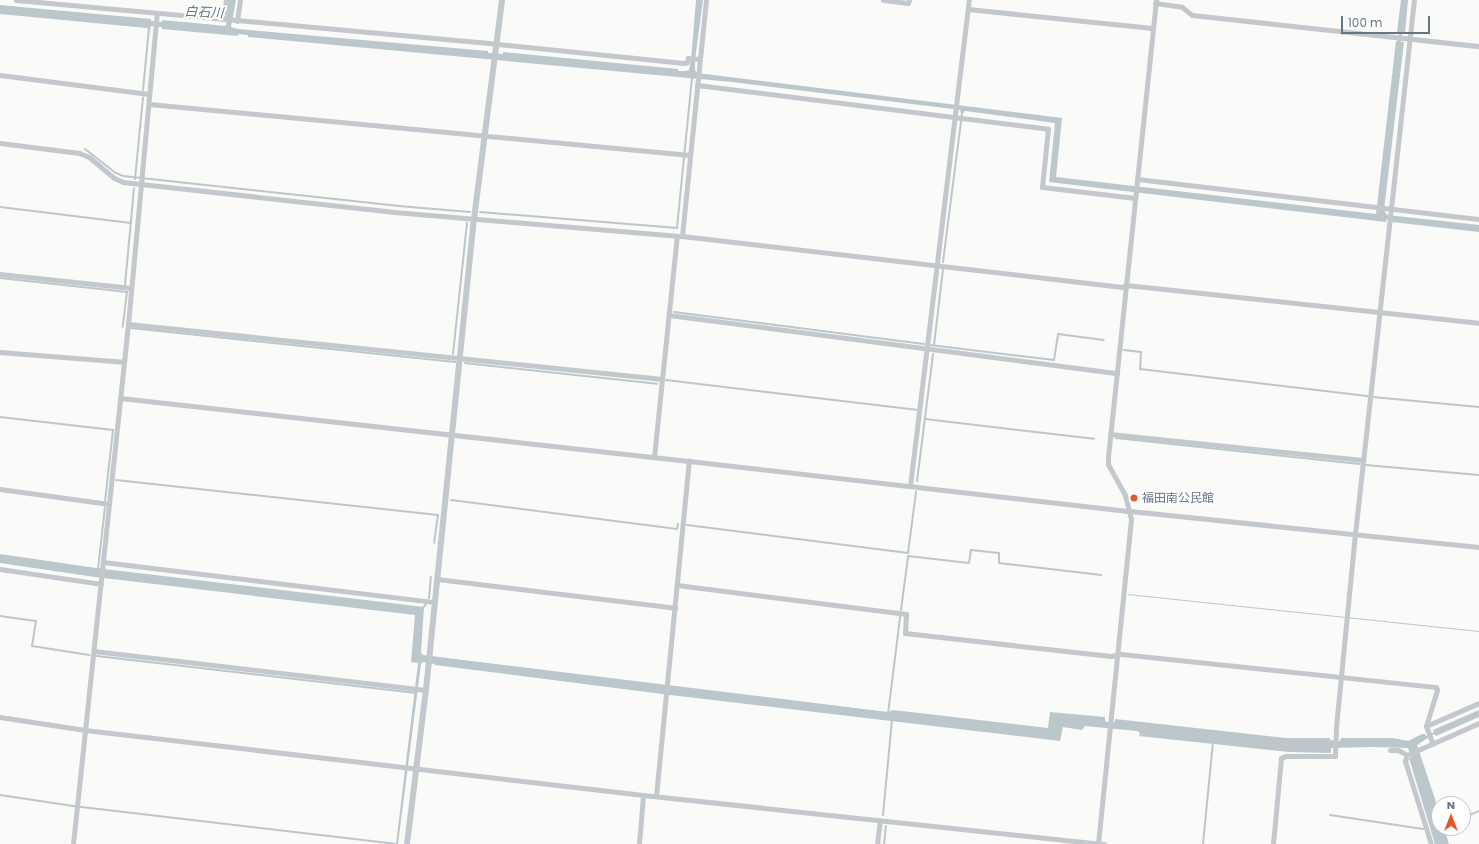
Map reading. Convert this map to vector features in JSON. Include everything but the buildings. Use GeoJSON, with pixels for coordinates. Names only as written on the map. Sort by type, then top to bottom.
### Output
{"type":"FeatureCollection","features":[{"type":"Feature","properties":{"kind":"street"},"geometry":{"type":"LineString","coordinates":[[16,0],[497,44],[684,63],[688,58],[700,59]]}},
{"type":"Feature","properties":{"kind":"street"},"geometry":{"type":"LineString","coordinates":[[224,20],[226,0]]}},
{"type":"Feature","properties":{"kind":"street"},"geometry":{"type":"LineString","coordinates":[[236,21],[240,0]]}},
{"type":"Feature","properties":{"kind":"street"},"geometry":{"type":"LineString","coordinates":[[407,844],[417,769],[420,689],[429,664],[474,220],[502,0]]}},
{"type":"Feature","properties":{"kind":"street"},"geometry":{"type":"LineString","coordinates":[[654,457],[669,315],[680,236],[686,155],[697,83],[706,0]]}},
{"type":"Feature","properties":{"kind":"street"},"geometry":{"type":"LineString","coordinates":[[883,0],[908,3],[908,0]]}},
{"type":"Feature","properties":{"kind":"street"},"geometry":{"type":"LineString","coordinates":[[910,486],[937,265],[958,116],[956,102],[969,0]]}},
{"type":"Feature","properties":{"kind":"street"},"geometry":{"type":"LineString","coordinates":[[1273,844],[1281,758],[1286,756],[1335,756],[1335,739],[1355,534],[1389,217],[1388,208],[1414,0]]}},
{"type":"Feature","properties":{"kind":"street"},"geometry":{"type":"LineString","coordinates":[[0,717],[85,730],[417,769],[1100,844],[1109,728],[1130,535],[1130,512],[1125,495],[1108,464],[1155,2],[1182,7],[1192,15],[1479,46]]}},
{"type":"Feature","properties":{"kind":"street"},"geometry":{"type":"LineString","coordinates":[[968,9],[1152,28]]}},
{"type":"Feature","properties":{"kind":"street"},"geometry":{"type":"LineString","coordinates":[[73,844],[128,324],[157,13]]}},
{"type":"Feature","properties":{"kind":"street"},"geometry":{"type":"LineString","coordinates":[[0,75],[150,94]]}},
{"type":"Feature","properties":{"kind":"street"},"geometry":{"type":"LineString","coordinates":[[697,83],[1048,129],[1042,186],[1135,195]]}},
{"type":"Feature","properties":{"kind":"street"},"geometry":{"type":"LineString","coordinates":[[149,104],[686,155]]}},
{"type":"Feature","properties":{"kind":"street"},"geometry":{"type":"LineString","coordinates":[[0,143],[79,153],[89,157],[114,178],[123,182],[141,180],[474,220],[680,236],[1122,287],[1126,285],[1479,323]]}},
{"type":"Feature","properties":{"kind":"street"},"geometry":{"type":"LineString","coordinates":[[1137,182],[1479,219]]}},
{"type":"Feature","properties":{"kind":"street"},"geometry":{"type":"LineString","coordinates":[[0,274],[131,288]]}},
{"type":"Feature","properties":{"kind":"street"},"geometry":{"type":"LineString","coordinates":[[669,315],[1117,373]]}},
{"type":"Feature","properties":{"kind":"street"},"geometry":{"type":"LineString","coordinates":[[128,324],[662,379]]}},
{"type":"Feature","properties":{"kind":"street"},"geometry":{"type":"LineString","coordinates":[[0,352],[124,362]]}},
{"type":"Feature","properties":{"kind":"street"},"geometry":{"type":"LineString","coordinates":[[120,398],[654,457],[1130,512],[1479,547]]}},
{"type":"Feature","properties":{"kind":"street"},"geometry":{"type":"LineString","coordinates":[[1110,434],[1363,460]]}},
{"type":"Feature","properties":{"kind":"street"},"geometry":{"type":"LineString","coordinates":[[656,796],[689,461]]}},
{"type":"Feature","properties":{"kind":"street"},"geometry":{"type":"LineString","coordinates":[[0,489],[109,504]]}},
{"type":"Feature","properties":{"kind":"street"},"geometry":{"type":"LineString","coordinates":[[103,565],[435,602]]}},
{"type":"Feature","properties":{"kind":"street"},"geometry":{"type":"LineString","coordinates":[[0,569],[101,582]]}},
{"type":"Feature","properties":{"kind":"street"},"geometry":{"type":"LineString","coordinates":[[437,579],[675,608]]}},
{"type":"Feature","properties":{"kind":"street"},"geometry":{"type":"LineString","coordinates":[[677,585],[906,614],[905,633],[1116,656],[1121,654],[1436,687],[1437,690],[1426,726],[1432,741]]}},
{"type":"Feature","properties":{"kind":"street"},"geometry":{"type":"LineString","coordinates":[[94,651],[420,689]]}},
{"type":"Feature","properties":{"kind":"street"},"geometry":{"type":"LineString","coordinates":[[1426,726],[1479,703]]}},
{"type":"Feature","properties":{"kind":"street"},"geometry":{"type":"LineString","coordinates":[[1431,844],[1405,761],[1408,755],[1421,749],[1432,741],[1479,723]]}},
{"type":"Feature","properties":{"kind":"street"},"geometry":{"type":"LineString","coordinates":[[1390,750],[1403,752],[1408,755]]}},
{"type":"Feature","properties":{"kind":"street"},"geometry":{"type":"LineString","coordinates":[[639,844],[643,795]]}},
{"type":"Feature","properties":{"kind":"street"},"geometry":{"type":"LineString","coordinates":[[877,844],[880,820]]}},
{"type":"Feature","properties":{"kind":"shaded area"},"geometry":{"type":"Polygon","coordinates":[[[228,0],[236,0],[231,27],[238,29],[488,51],[488,53],[503,54],[503,52],[678,69],[678,71],[685,71],[689,70],[691,60],[696,0],[703,0],[695,60],[695,70],[697,73],[1062,118],[1056,177],[1376,214],[1396,41],[1398,41],[1399,33],[1397,32],[1401,0],[1408,0],[1405,33],[1402,33],[1401,42],[1404,42],[1384,210],[1387,215],[1479,225],[1479,232],[1392,222],[1392,219],[1387,219],[1386,222],[1049,182],[1055,123],[965,111],[963,113],[962,123],[960,122],[960,110],[732,82],[248,37],[248,35],[238,34],[238,36],[162,29],[162,27],[151,26],[150,30],[147,28],[0,14],[0,5],[151,19],[151,21],[162,22],[162,20],[226,26],[228,0]]]}},
{"type":"Feature","properties":{"kind":"shaded area"},"geometry":{"type":"Polygon","coordinates":[[[0,554],[96,568],[424,607],[421,653],[423,655],[888,712],[893,710],[1048,728],[1050,712],[1105,717],[1105,721],[1107,722],[1115,722],[1115,719],[1286,738],[1330,738],[1330,740],[1340,741],[1341,738],[1393,738],[1408,741],[1422,734],[1425,734],[1426,736],[1434,732],[1433,730],[1479,710],[1479,717],[1436,736],[1434,734],[1417,745],[1434,796],[1431,796],[1431,831],[1409,758],[1411,758],[1408,748],[1331,748],[1331,753],[1289,752],[1139,736],[1140,733],[1137,731],[1085,726],[1082,730],[1063,727],[1060,741],[670,695],[435,665],[423,662],[421,664],[398,844],[396,844],[418,663],[411,662],[415,615],[95,577],[0,563],[0,554]]]}},
{"type":"Feature","properties":{"kind":"shaded area"},"geometry":{"type":"Polygon","coordinates":[[[1128,595],[1479,631],[1479,632],[1128,595]]]}},
{"type":"Feature","properties":{"kind":"shaded area"},"geometry":{"type":"Polygon","coordinates":[[[1433,836],[1446,836],[1449,844],[1435,844],[1433,836]]]}},
{"type":"Feature","properties":{"kind":"waterway"},"geometry":{"type":"LineString","coordinates":[[143,90],[149,28]]}},
{"type":"Feature","properties":{"kind":"waterway"},"geometry":{"type":"LineString","coordinates":[[480,212],[677,228],[692,77]]}},
{"type":"Feature","properties":{"kind":"waterway"},"geometry":{"type":"LineString","coordinates":[[135,179],[143,97]]}},
{"type":"Feature","properties":{"kind":"waterway"},"geometry":{"type":"LineString","coordinates":[[943,262],[961,121]]}},
{"type":"Feature","properties":{"kind":"waterway"},"geometry":{"type":"LineString","coordinates":[[85,149],[116,173],[123,176],[399,206],[470,212]]}},
{"type":"Feature","properties":{"kind":"waterway"},"geometry":{"type":"LineString","coordinates":[[125,285],[134,188]]}},
{"type":"Feature","properties":{"kind":"waterway"},"geometry":{"type":"LineString","coordinates":[[0,207],[131,223]]}},
{"type":"Feature","properties":{"kind":"waterway"},"geometry":{"type":"LineString","coordinates":[[453,354],[467,223]]}},
{"type":"Feature","properties":{"kind":"waterway"},"geometry":{"type":"LineString","coordinates":[[934,345],[943,270]]}},
{"type":"Feature","properties":{"kind":"waterway"},"geometry":{"type":"LineString","coordinates":[[0,278],[127,292],[123,327]]}},
{"type":"Feature","properties":{"kind":"waterway"},"geometry":{"type":"LineString","coordinates":[[674,312],[924,344]]}},
{"type":"Feature","properties":{"kind":"waterway"},"geometry":{"type":"LineString","coordinates":[[131,328],[455,362]]}},
{"type":"Feature","properties":{"kind":"waterway"},"geometry":{"type":"LineString","coordinates":[[930,345],[1054,360],[1058,334],[1104,340]]}},
{"type":"Feature","properties":{"kind":"waterway"},"geometry":{"type":"LineString","coordinates":[[1124,350],[1141,352],[1140,369],[1367,396]]}},
{"type":"Feature","properties":{"kind":"waterway"},"geometry":{"type":"LineString","coordinates":[[917,481],[933,354]]}},
{"type":"Feature","properties":{"kind":"waterway"},"geometry":{"type":"LineString","coordinates":[[465,363],[657,384]]}},
{"type":"Feature","properties":{"kind":"waterway"},"geometry":{"type":"LineString","coordinates":[[666,380],[916,410]]}},
{"type":"Feature","properties":{"kind":"waterway"},"geometry":{"type":"LineString","coordinates":[[1373,397],[1479,407]]}},
{"type":"Feature","properties":{"kind":"waterway"},"geometry":{"type":"LineString","coordinates":[[0,417],[113,430],[105,501]]}},
{"type":"Feature","properties":{"kind":"waterway"},"geometry":{"type":"LineString","coordinates":[[925,419],[1094,439]]}},
{"type":"Feature","properties":{"kind":"waterway"},"geometry":{"type":"LineString","coordinates":[[1116,438],[1360,464]]}},
{"type":"Feature","properties":{"kind":"waterway"},"geometry":{"type":"LineString","coordinates":[[1366,465],[1479,475]]}},
{"type":"Feature","properties":{"kind":"waterway"},"geometry":{"type":"LineString","coordinates":[[116,480],[438,515],[434,543]]}},
{"type":"Feature","properties":{"kind":"waterway"},"geometry":{"type":"LineString","coordinates":[[908,553],[916,492]]}},
{"type":"Feature","properties":{"kind":"waterway"},"geometry":{"type":"LineString","coordinates":[[451,500],[677,529],[678,524]]}},
{"type":"Feature","properties":{"kind":"waterway"},"geometry":{"type":"LineString","coordinates":[[98,569],[105,507]]}},
{"type":"Feature","properties":{"kind":"waterway"},"geometry":{"type":"LineString","coordinates":[[687,525],[908,553]]}},
{"type":"Feature","properties":{"kind":"waterway"},"geometry":{"type":"LineString","coordinates":[[908,556],[969,563],[971,550],[999,553],[999,563],[1101,575]]}},
{"type":"Feature","properties":{"kind":"waterway"},"geometry":{"type":"LineString","coordinates":[[901,610],[908,557]]}},
{"type":"Feature","properties":{"kind":"waterway"},"geometry":{"type":"LineString","coordinates":[[429,598],[431,577]]}},
{"type":"Feature","properties":{"kind":"waterway"},"geometry":{"type":"LineString","coordinates":[[422,609],[426,604]]}},
{"type":"Feature","properties":{"kind":"waterway"},"geometry":{"type":"LineString","coordinates":[[0,616],[36,621],[32,646],[89,655]]}},
{"type":"Feature","properties":{"kind":"waterway"},"geometry":{"type":"LineString","coordinates":[[888,714],[900,617]]}},
{"type":"Feature","properties":{"kind":"waterway"},"geometry":{"type":"LineString","coordinates":[[97,656],[416,693]]}},
{"type":"Feature","properties":{"kind":"waterway"},"geometry":{"type":"LineString","coordinates":[[883,815],[892,719]]}},
{"type":"Feature","properties":{"kind":"waterway"},"geometry":{"type":"LineString","coordinates":[[1203,844],[1213,742]]}},
{"type":"Feature","properties":{"kind":"waterway"},"geometry":{"type":"LineString","coordinates":[[0,795],[73,806],[395,844]]}},
{"type":"Feature","properties":{"kind":"waterway"},"geometry":{"type":"LineString","coordinates":[[1471,814],[1479,811]]}},
{"type":"Feature","properties":{"kind":"waterway"},"geometry":{"type":"LineString","coordinates":[[1330,815],[1423,829]]}},
{"type":"Feature","properties":{"kind":"waterway"},"geometry":{"type":"LineString","coordinates":[[884,844],[886,826]]}},
{"type":"Feature","properties":{"kind":"place","name":"福田南公民館"},"geometry":{"type":"Point","coordinates":[1134,498]}},
{"type":"Feature","properties":{"kind":"water label","name":"白石川"},"geometry":{"type":"Point","coordinates":[204,13]}}]}
